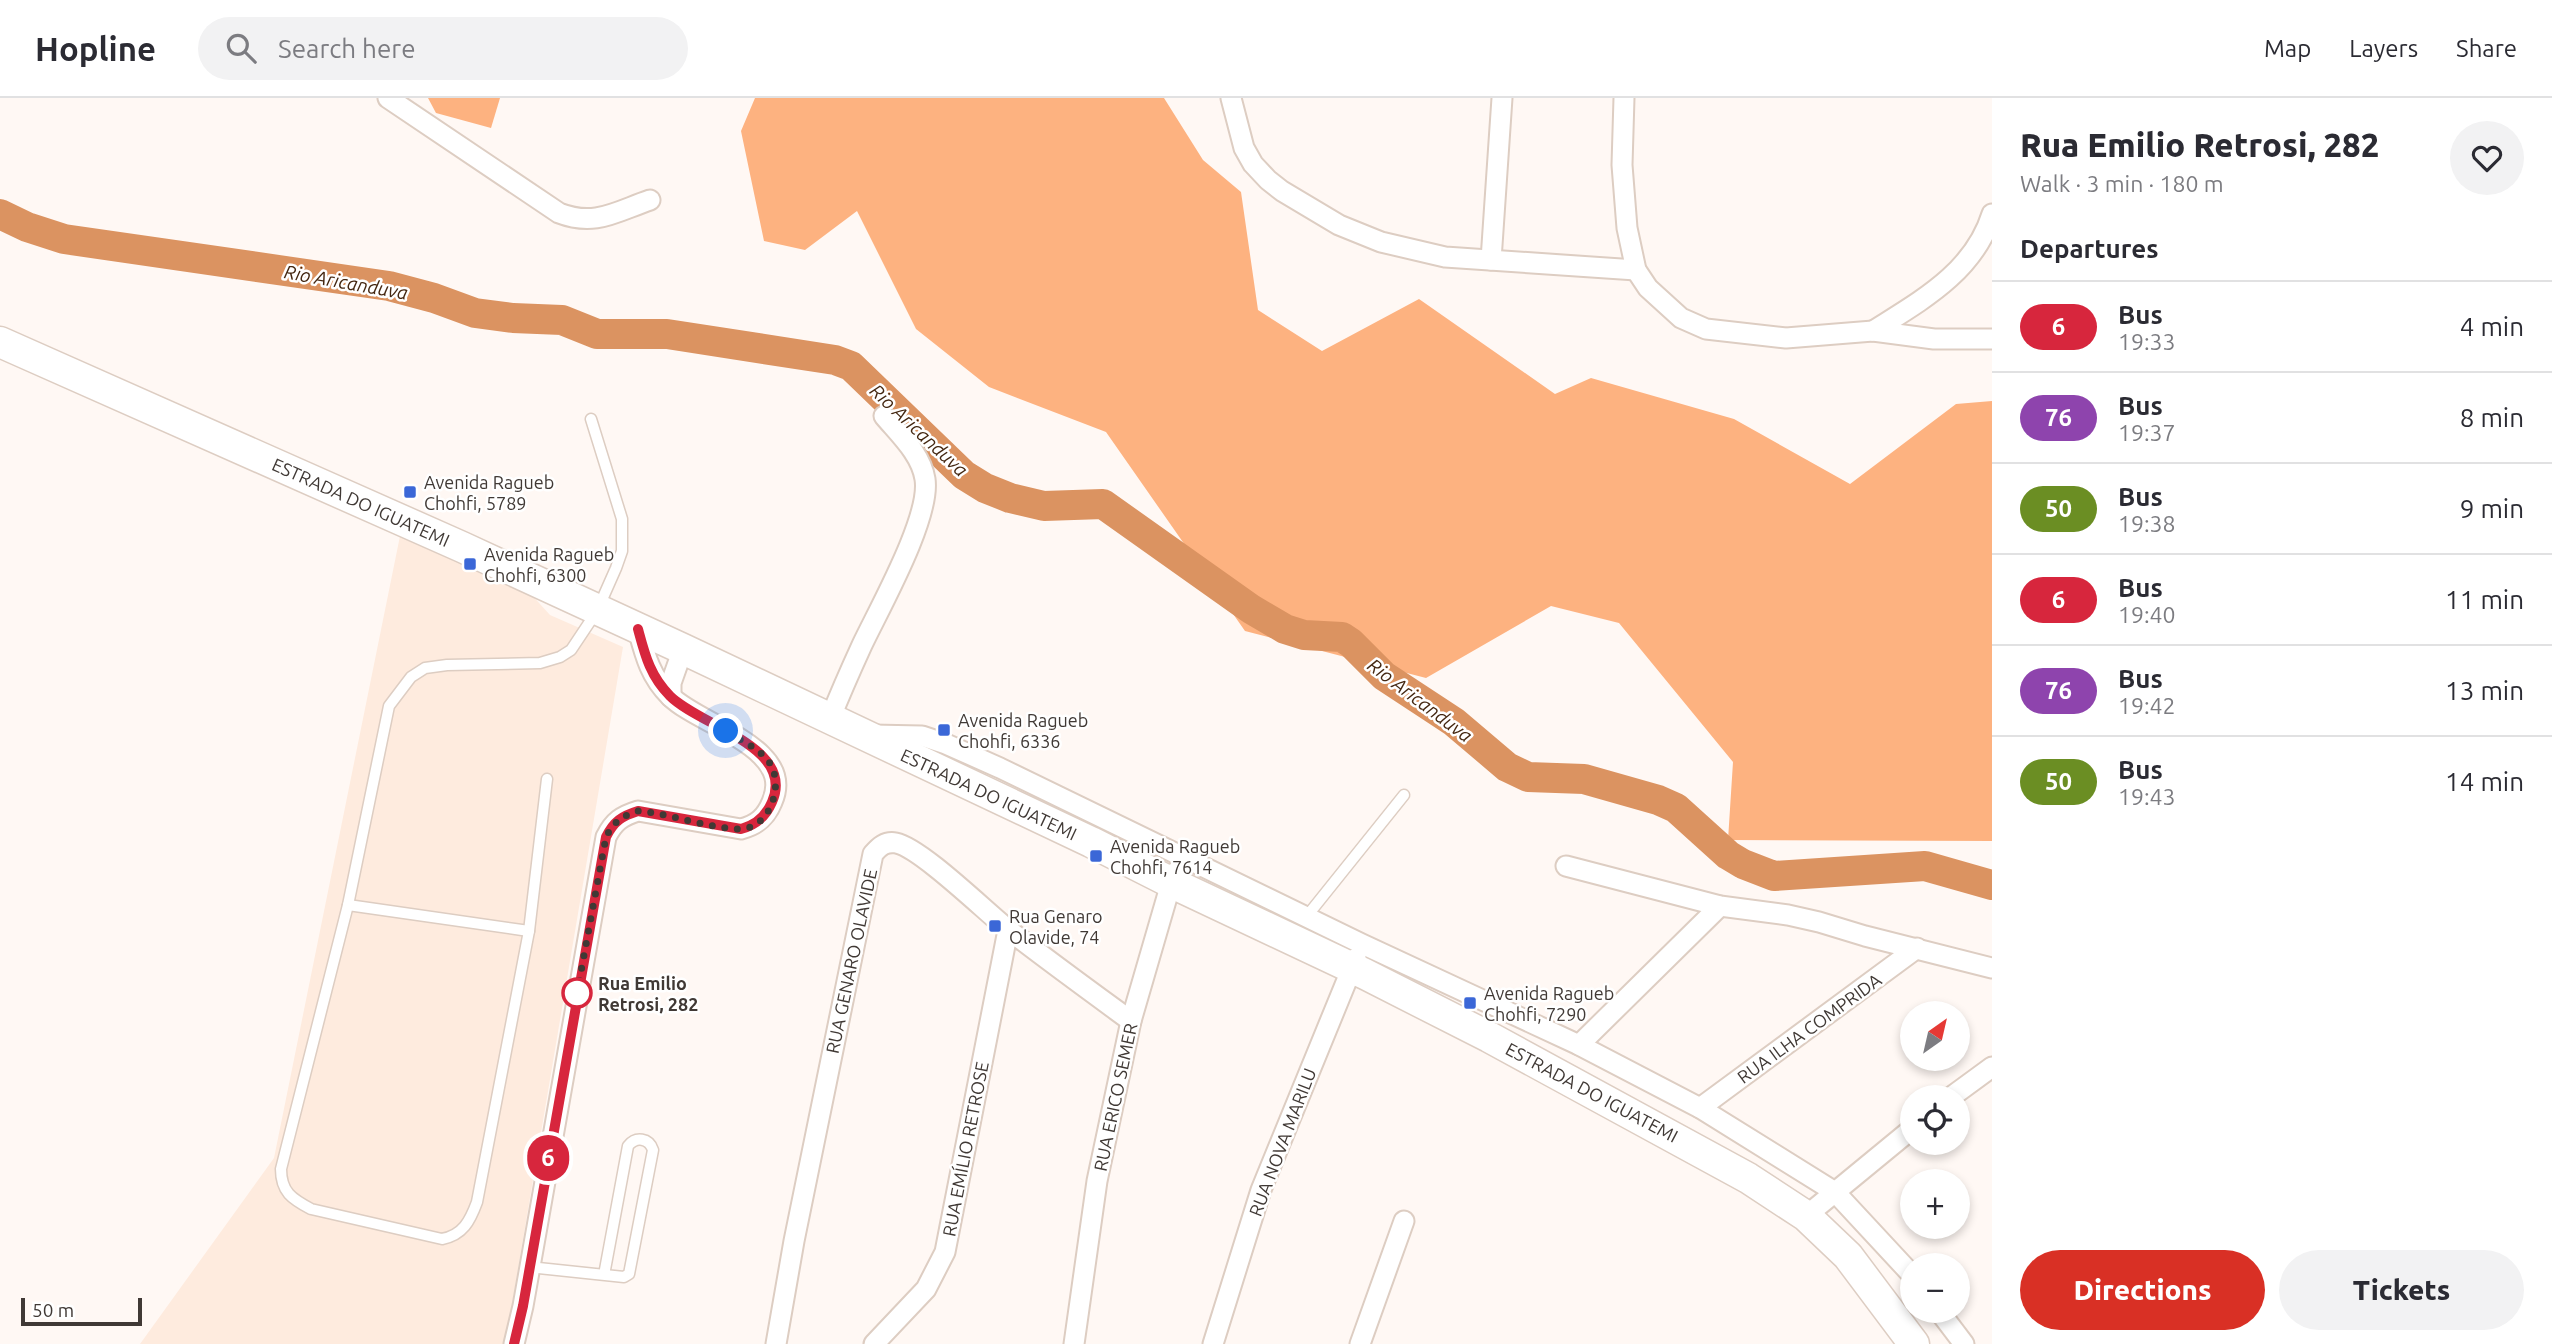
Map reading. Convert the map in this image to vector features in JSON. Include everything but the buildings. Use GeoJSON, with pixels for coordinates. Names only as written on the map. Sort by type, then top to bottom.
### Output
{"type":"FeatureCollection","features":[{"type":"Feature","properties":{"kind":"main road","name":"ESTRADA DO IGUATEMI"},"geometry":{"type":"LineString","coordinates":[[0,342],[462,547],[1091,842],[1175,869],[1357,956],[1489,1037],[1759,1185],[1806,1216],[1848,1256],[1914,1344]]}},
{"type":"Feature","properties":{"kind":"street"},"geometry":{"type":"LineString","coordinates":[[388,98],[559,213],[576,220],[592,220],[650,200]]}},
{"type":"Feature","properties":{"kind":"street"},"geometry":{"type":"LineString","coordinates":[[1231,98],[1244,148],[1253,164],[1282,191],[1339,225],[1381,242],[1445,257],[1636,270]]}},
{"type":"Feature","properties":{"kind":"street"},"geometry":{"type":"LineString","coordinates":[[1491,260],[1502,98]]}},
{"type":"Feature","properties":{"kind":"street"},"geometry":{"type":"LineString","coordinates":[[1624,98],[1622,165],[1627,228],[1636,270],[1648,288],[1681,318],[1706,329],[1786,338],[1873,331],[1934,339],[1992,339]]}},
{"type":"Feature","properties":{"kind":"street"},"geometry":{"type":"LineString","coordinates":[[1873,331],[1938,290],[1964,266],[1980,241],[1992,214]]}},
{"type":"Feature","properties":{"kind":"street"},"geometry":{"type":"LineString","coordinates":[[830,719],[907,549],[926,494],[923,472],[918,461],[907,442],[884,416]]}},
{"type":"Feature","properties":{"kind":"street"},"geometry":{"type":"LineString","coordinates":[[514,1344],[606,837],[612,824],[622,816],[638,811],[741,829],[760,820],[768,811],[777,784],[775,772],[759,752],[690,712],[656,681],[638,629]]}},
{"type":"Feature","properties":{"kind":"street"},"geometry":{"type":"LineString","coordinates":[[671,697],[671,683],[682,649]]}},
{"type":"Feature","properties":{"kind":"street","name":"RUA GENARO OLAVIDE"},"geometry":{"type":"LineString","coordinates":[[776,1344],[794,1241],[873,854],[887,843],[908,848],[1009,930],[1131,1021]]}},
{"type":"Feature","properties":{"kind":"street"},"geometry":{"type":"LineString","coordinates":[[1566,866],[1720,906],[1788,915],[1992,968]]}},
{"type":"Feature","properties":{"kind":"street"},"geometry":{"type":"LineString","coordinates":[[1175,869],[1307,916],[1357,956],[1579,1045],[1700,1108],[1835,1192],[1900,1262]]}},
{"type":"Feature","properties":{"kind":"street","name":"RUA ERICO SEMER"},"geometry":{"type":"LineString","coordinates":[[1074,1344],[1097,1181],[1131,1021],[1175,869]]}},
{"type":"Feature","properties":{"kind":"street"},"geometry":{"type":"LineString","coordinates":[[1579,1045],[1720,906]]}},
{"type":"Feature","properties":{"kind":"street","name":"RUA EMÍLIO RETROSE"},"geometry":{"type":"LineString","coordinates":[[874,1344],[926,1289],[945,1251],[1009,930]]}},
{"type":"Feature","properties":{"kind":"street","name":"RUA ILHA COMPRIDA"},"geometry":{"type":"LineString","coordinates":[[1700,1108],[1917,948]]}},
{"type":"Feature","properties":{"kind":"street","name":"RUA NOVA MARILU"},"geometry":{"type":"LineString","coordinates":[[1213,1344],[1261,1190],[1357,956]]}},
{"type":"Feature","properties":{"kind":"street"},"geometry":{"type":"LineString","coordinates":[[1967,1085],[1992,1067]]}},
{"type":"Feature","properties":{"kind":"street"},"geometry":{"type":"LineString","coordinates":[[1806,1216],[1900,1139]]}},
{"type":"Feature","properties":{"kind":"street"},"geometry":{"type":"LineString","coordinates":[[1360,1344],[1404,1222]]}},
{"type":"Feature","properties":{"kind":"street"},"geometry":{"type":"LineString","coordinates":[[1948,1323],[1964,1344]]}},
{"type":"Feature","properties":{"kind":"lane"},"geometry":{"type":"LineString","coordinates":[[547,779],[529,931],[477,1202],[471,1217],[460,1233],[442,1239],[312,1209],[296,1202],[281,1182],[284,1156],[348,905],[390,706],[399,690],[411,677],[425,668],[540,663],[560,657],[571,650],[597,611],[622,551],[622,519],[591,419]]}},
{"type":"Feature","properties":{"kind":"lane"},"geometry":{"type":"LineString","coordinates":[[1307,916],[1404,795]]}},
{"type":"Feature","properties":{"kind":"lane"},"geometry":{"type":"LineString","coordinates":[[348,905],[529,931]]}},
{"type":"Feature","properties":{"kind":"lane"},"geometry":{"type":"LineString","coordinates":[[529,1268],[624,1277],[629,1274],[653,1150],[648,1142],[641,1139],[628,1146],[604,1275]]}},
{"type":"Feature","properties":{"kind":"shaded area"},"geometry":{"type":"Polygon","coordinates":[[[428,98],[500,98],[491,128],[436,113],[428,98]]]}},
{"type":"Feature","properties":{"kind":"shaded area"},"geometry":{"type":"Polygon","coordinates":[[[755,98],[1164,98],[1203,160],[1241,192],[1258,310],[1322,351],[1419,299],[1555,394],[1591,378],[1734,419],[1850,484],[1956,404],[1992,401],[1992,841],[1728,840],[1733,762],[1619,623],[1551,606],[1426,678],[1245,631],[1106,432],[989,387],[916,329],[857,211],[805,250],[764,241],[741,131],[755,98]]]}},
{"type":"Feature","properties":{"kind":"shaded area"},"geometry":{"type":"Polygon","coordinates":[[[400,536],[530,593],[550,615],[623,647],[506,1340],[503,1344],[140,1344],[274,1158],[400,536]]]}},
{"type":"Feature","properties":{"kind":"waterway","name":"Rio Aricanduva"},"geometry":{"type":"LineString","coordinates":[[0,214],[27,227],[64,239],[389,286],[475,313],[562,320],[597,334],[667,334],[835,360],[851,366],[964,475],[985,488],[1010,498],[1044,506],[1103,504],[1251,609],[1285,629],[1304,635],[1342,637],[1384,676],[1454,722],[1507,767],[1528,777],[1584,779],[1658,800],[1676,808],[1728,855],[1774,876],[1925,866],[1992,885]]}},
{"type":"Feature","properties":{"kind":"bus line","name":"6"},"geometry":{"type":"LineString","coordinates":[[514,1344],[523,1306],[588,928],[606,837],[612,824],[622,816],[638,811],[741,829],[760,820],[768,811],[777,784],[769,761],[759,752],[690,712],[656,681],[638,629]]}},
{"type":"Feature","properties":{"kind":"place","name":"Avenida Ragueb Chohfi, 5789"},"geometry":{"type":"Point","coordinates":[410,492]}},
{"type":"Feature","properties":{"kind":"place","name":"Avenida Ragueb Chohfi, 6300"},"geometry":{"type":"Point","coordinates":[470,564]}},
{"type":"Feature","properties":{"kind":"place","name":"Avenida Ragueb Chohfi, 6336"},"geometry":{"type":"Point","coordinates":[944,730]}},
{"type":"Feature","properties":{"kind":"place","name":"Avenida Ragueb Chohfi, 7614"},"geometry":{"type":"Point","coordinates":[1096,856]}},
{"type":"Feature","properties":{"kind":"place","name":"Rua Genaro Olavide, 74"},"geometry":{"type":"Point","coordinates":[995,926]}},
{"type":"Feature","properties":{"kind":"place","name":"Rua Emilio Retrosi, 282"},"geometry":{"type":"Point","coordinates":[577,993]}},
{"type":"Feature","properties":{"kind":"place","name":"Avenida Ragueb Chohfi, 7290"},"geometry":{"type":"Point","coordinates":[1470,1003]}},
{"type":"Feature","properties":{"kind":"route"},"geometry":{"type":"LineString","coordinates":[[577,993],[606,837],[612,824],[622,816],[638,811],[741,829],[760,820],[768,811],[777,784],[775,772],[769,761],[759,752],[726,731]]}}]}
